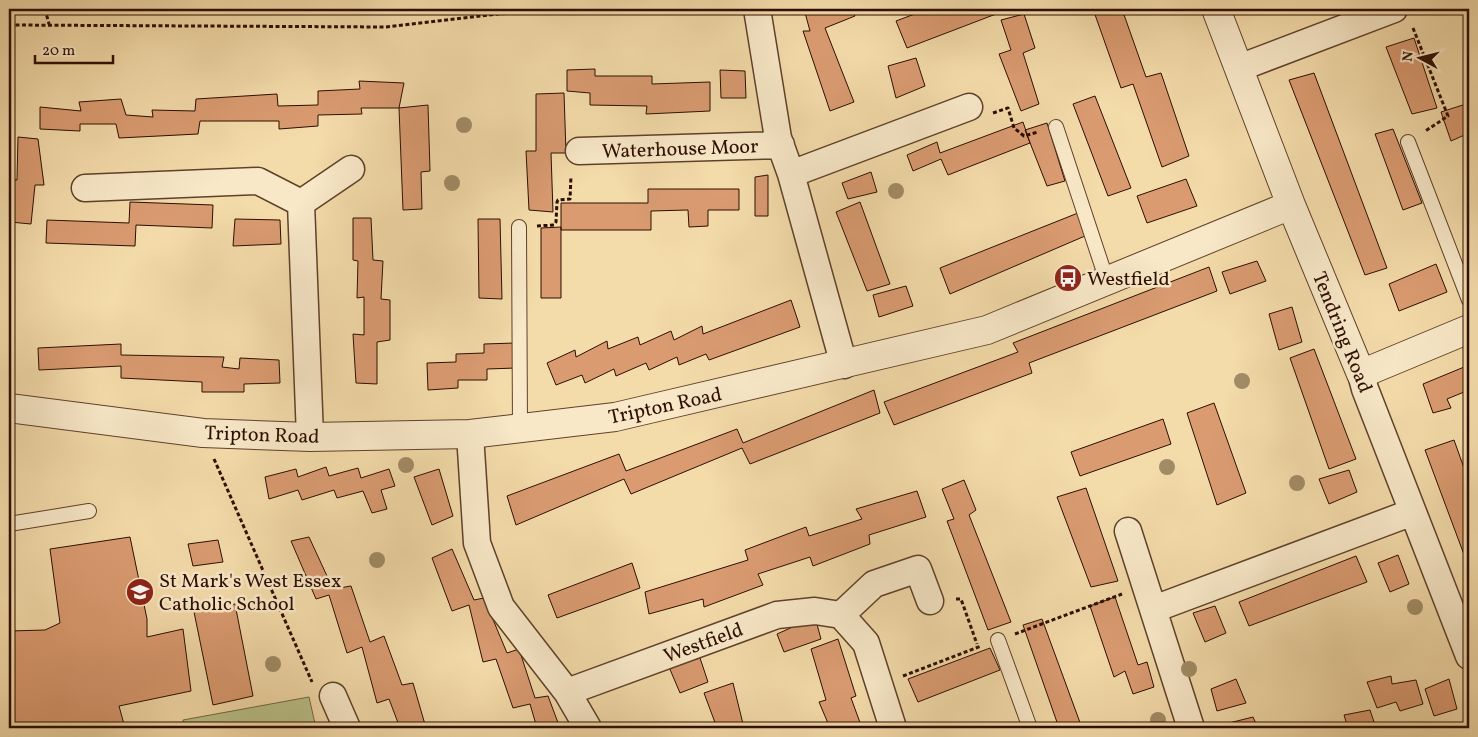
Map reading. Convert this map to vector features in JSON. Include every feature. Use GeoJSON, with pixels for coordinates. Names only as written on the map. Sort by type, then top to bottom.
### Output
{"type":"FeatureCollection","features":[{"type":"Feature","properties":{"kind":"street"},"geometry":{"type":"LineString","coordinates":[[757,9],[778,138],[791,174],[844,365]]}},
{"type":"Feature","properties":{"kind":"street","name":"Tendring Road"},"geometry":{"type":"LineString","coordinates":[[1216,9],[1291,205],[1361,374],[1365,389],[1469,656]]}},
{"type":"Feature","properties":{"kind":"street"},"geometry":{"type":"LineString","coordinates":[[1238,68],[1403,18]]}},
{"type":"Feature","properties":{"kind":"street"},"geometry":{"type":"LineString","coordinates":[[791,174],[968,107]]}},
{"type":"Feature","properties":{"kind":"street","name":"Waterhouse Moor"},"geometry":{"type":"LineString","coordinates":[[579,151],[781,145]]}},
{"type":"Feature","properties":{"kind":"street"},"geometry":{"type":"LineString","coordinates":[[301,203],[351,169]]}},
{"type":"Feature","properties":{"kind":"street"},"geometry":{"type":"LineString","coordinates":[[85,188],[258,181],[301,203]]}},
{"type":"Feature","properties":{"kind":"street"},"geometry":{"type":"LineString","coordinates":[[301,203],[310,437]]}},
{"type":"Feature","properties":{"kind":"street","name":"Tripton Road"},"geometry":{"type":"LineString","coordinates":[[9,408],[203,432],[310,437],[470,434],[615,417],[844,365],[987,330],[1291,205]]}},
{"type":"Feature","properties":{"kind":"street"},"geometry":{"type":"LineString","coordinates":[[1361,374],[1469,329]]}},
{"type":"Feature","properties":{"kind":"street"},"geometry":{"type":"LineString","coordinates":[[470,434],[477,543],[497,598],[501,607],[567,692],[588,728]]}},
{"type":"Feature","properties":{"kind":"street"},"geometry":{"type":"LineString","coordinates":[[1154,609],[1413,512]]}},
{"type":"Feature","properties":{"kind":"street"},"geometry":{"type":"LineString","coordinates":[[1128,532],[1191,728]]}},
{"type":"Feature","properties":{"kind":"street"},"geometry":{"type":"LineString","coordinates":[[893,728],[866,643],[841,615],[874,584],[918,568],[930,601]]}},
{"type":"Feature","properties":{"kind":"street","name":"Westfield"},"geometry":{"type":"LineString","coordinates":[[567,692],[777,615],[815,611],[841,615]]}},
{"type":"Feature","properties":{"kind":"street"},"geometry":{"type":"LineString","coordinates":[[333,696],[347,728]]}},
{"type":"Feature","properties":{"kind":"lane"},"geometry":{"type":"LineString","coordinates":[[1056,127],[1107,281]]}},
{"type":"Feature","properties":{"kind":"lane"},"geometry":{"type":"LineString","coordinates":[[1408,142],[1469,300]]}},
{"type":"Feature","properties":{"kind":"lane"},"geometry":{"type":"LineString","coordinates":[[519,227],[520,428]]}},
{"type":"Feature","properties":{"kind":"lane"},"geometry":{"type":"LineString","coordinates":[[9,520],[9,524],[89,511]]}},
{"type":"Feature","properties":{"kind":"lane"},"geometry":{"type":"LineString","coordinates":[[998,640],[1027,728]]}},
{"type":"Feature","properties":{"kind":"path"},"geometry":{"type":"LineString","coordinates":[[45,9],[49,24]]}},
{"type":"Feature","properties":{"kind":"path"},"geometry":{"type":"LineString","coordinates":[[9,24],[386,27],[497,14],[559,10],[614,12],[631,9]]}},
{"type":"Feature","properties":{"kind":"path"},"geometry":{"type":"LineString","coordinates":[[1403,18],[1448,116],[1408,142]]}},
{"type":"Feature","properties":{"kind":"path"},"geometry":{"type":"LineString","coordinates":[[968,107],[989,114],[1008,108],[1014,128],[1024,136],[1056,127]]}},
{"type":"Feature","properties":{"kind":"path"},"geometry":{"type":"LineString","coordinates":[[519,227],[554,226],[558,200],[570,199],[571,197],[570,160],[579,151]]}},
{"type":"Feature","properties":{"kind":"path"},"geometry":{"type":"LineString","coordinates":[[214,458],[310,681],[333,696]]}},
{"type":"Feature","properties":{"kind":"path"},"geometry":{"type":"LineString","coordinates":[[930,601],[961,599],[978,647]]}},
{"type":"Feature","properties":{"kind":"green space"},"geometry":{"type":"Polygon","coordinates":[[[309,697],[316,728],[184,728],[183,720],[309,697]]]}},
{"type":"Feature","properties":{"kind":"building"},"geometry":{"type":"Polygon","coordinates":[[[804,9],[852,9],[855,16],[825,28],[854,102],[830,111],[803,31],[810,31],[804,9]]]}},
{"type":"Feature","properties":{"kind":"building"},"geometry":{"type":"Polygon","coordinates":[[[928,9],[994,9],[996,14],[907,48],[896,21],[928,9]]]}},
{"type":"Feature","properties":{"kind":"building"},"geometry":{"type":"Polygon","coordinates":[[[1093,9],[1122,9],[1146,77],[1161,73],[1189,156],[1162,167],[1133,84],[1121,88],[1093,9]]]}},
{"type":"Feature","properties":{"kind":"building"},"geometry":{"type":"Polygon","coordinates":[[[1024,14],[1035,48],[1023,53],[1039,104],[1021,111],[999,54],[1011,50],[1001,20],[1024,14]]]}},
{"type":"Feature","properties":{"kind":"building"},"geometry":{"type":"Polygon","coordinates":[[[1414,38],[1437,108],[1412,114],[1386,47],[1414,38]]]}},
{"type":"Feature","properties":{"kind":"building"},"geometry":{"type":"Polygon","coordinates":[[[916,58],[925,86],[896,98],[888,66],[916,58]]]}},
{"type":"Feature","properties":{"kind":"building"},"geometry":{"type":"Polygon","coordinates":[[[595,69],[595,76],[652,76],[652,84],[710,82],[710,111],[646,114],[647,106],[590,105],[590,93],[567,91],[567,70],[595,69]]]}},
{"type":"Feature","properties":{"kind":"building"},"geometry":{"type":"Polygon","coordinates":[[[720,70],[745,71],[746,98],[721,98],[720,70]]]}},
{"type":"Feature","properties":{"kind":"building"},"geometry":{"type":"Polygon","coordinates":[[[1314,73],[1387,268],[1365,275],[1289,80],[1314,73]]]}},
{"type":"Feature","properties":{"kind":"building"},"geometry":{"type":"Polygon","coordinates":[[[359,81],[404,83],[399,108],[361,108],[362,114],[318,115],[318,126],[279,129],[279,121],[200,121],[198,134],[119,138],[116,124],[80,124],[80,131],[40,129],[40,107],[81,111],[79,102],[121,99],[126,115],[153,117],[152,110],[195,111],[196,99],[277,94],[278,106],[318,105],[318,91],[360,89],[359,81]]]}},
{"type":"Feature","properties":{"kind":"building"},"geometry":{"type":"Polygon","coordinates":[[[564,93],[566,153],[551,153],[553,212],[529,210],[526,151],[536,151],[536,94],[564,93]]]}},
{"type":"Feature","properties":{"kind":"building"},"geometry":{"type":"Polygon","coordinates":[[[1095,96],[1131,188],[1108,196],[1073,104],[1095,96]]]}},
{"type":"Feature","properties":{"kind":"building"},"geometry":{"type":"Polygon","coordinates":[[[1469,103],[1469,133],[1451,141],[1441,112],[1469,103]]]}},
{"type":"Feature","properties":{"kind":"building"},"geometry":{"type":"Polygon","coordinates":[[[428,105],[430,171],[421,172],[422,209],[403,210],[399,108],[428,105]]]}},
{"type":"Feature","properties":{"kind":"building"},"geometry":{"type":"Polygon","coordinates":[[[1023,122],[1030,143],[948,175],[941,159],[913,171],[907,155],[937,142],[940,153],[1023,122]]]}},
{"type":"Feature","properties":{"kind":"building"},"geometry":{"type":"Polygon","coordinates":[[[1047,123],[1065,181],[1047,186],[1025,130],[1047,123]]]}},
{"type":"Feature","properties":{"kind":"building"},"geometry":{"type":"Polygon","coordinates":[[[1393,129],[1422,203],[1403,210],[1375,134],[1393,129]]]}},
{"type":"Feature","properties":{"kind":"building"},"geometry":{"type":"Polygon","coordinates":[[[18,137],[38,139],[44,185],[35,185],[31,224],[10,222],[9,179],[17,180],[18,137]]]}},
{"type":"Feature","properties":{"kind":"building"},"geometry":{"type":"Polygon","coordinates":[[[871,172],[877,192],[848,199],[842,183],[871,172]]]}},
{"type":"Feature","properties":{"kind":"building"},"geometry":{"type":"Polygon","coordinates":[[[768,175],[768,216],[755,216],[755,177],[768,175]]]}},
{"type":"Feature","properties":{"kind":"building"},"geometry":{"type":"Polygon","coordinates":[[[1186,179],[1197,206],[1147,223],[1137,196],[1186,179]]]}},
{"type":"Feature","properties":{"kind":"building"},"geometry":{"type":"Polygon","coordinates":[[[648,189],[739,189],[739,210],[708,210],[708,226],[689,227],[688,210],[651,211],[651,230],[561,230],[561,203],[648,203],[648,189]]]}},
{"type":"Feature","properties":{"kind":"building"},"geometry":{"type":"Polygon","coordinates":[[[130,202],[213,205],[212,228],[136,225],[135,246],[46,243],[47,220],[129,223],[130,202]]]}},
{"type":"Feature","properties":{"kind":"building"},"geometry":{"type":"Polygon","coordinates":[[[860,202],[890,284],[867,291],[836,212],[860,202]]]}},
{"type":"Feature","properties":{"kind":"building"},"geometry":{"type":"Polygon","coordinates":[[[1078,213],[1085,236],[950,294],[940,268],[1078,213]]]}},
{"type":"Feature","properties":{"kind":"building"},"geometry":{"type":"Polygon","coordinates":[[[353,218],[371,218],[373,260],[383,261],[381,299],[390,300],[390,340],[377,342],[377,384],[356,383],[353,334],[364,335],[364,297],[357,298],[358,261],[353,260],[353,218]]]}},
{"type":"Feature","properties":{"kind":"building"},"geometry":{"type":"Polygon","coordinates":[[[235,219],[280,220],[281,244],[233,246],[235,219]]]}},
{"type":"Feature","properties":{"kind":"building"},"geometry":{"type":"Polygon","coordinates":[[[478,219],[500,219],[502,299],[479,298],[478,219]]]}},
{"type":"Feature","properties":{"kind":"building"},"geometry":{"type":"Polygon","coordinates":[[[561,227],[561,298],[541,298],[541,228],[561,227]]]}},
{"type":"Feature","properties":{"kind":"building"},"geometry":{"type":"Polygon","coordinates":[[[1257,261],[1266,281],[1230,294],[1222,272],[1257,261]]]}},
{"type":"Feature","properties":{"kind":"building"},"geometry":{"type":"Polygon","coordinates":[[[1436,264],[1447,292],[1399,311],[1389,284],[1436,264]]]}},
{"type":"Feature","properties":{"kind":"building"},"geometry":{"type":"Polygon","coordinates":[[[1209,267],[1217,291],[1029,363],[1032,373],[894,425],[884,402],[1018,352],[1013,343],[1209,267]]]}},
{"type":"Feature","properties":{"kind":"building"},"geometry":{"type":"Polygon","coordinates":[[[906,286],[913,306],[879,317],[873,295],[906,286]]]}},
{"type":"Feature","properties":{"kind":"building"},"geometry":{"type":"Polygon","coordinates":[[[791,300],[800,327],[709,360],[706,354],[679,365],[677,357],[649,370],[646,363],[616,376],[614,369],[585,383],[582,375],[556,385],[547,363],[575,350],[576,357],[607,341],[608,349],[638,337],[640,345],[671,331],[674,340],[702,326],[703,334],[791,300]]]}},
{"type":"Feature","properties":{"kind":"building"},"geometry":{"type":"Polygon","coordinates":[[[1292,307],[1302,342],[1279,350],[1269,314],[1292,307]]]}},
{"type":"Feature","properties":{"kind":"building"},"geometry":{"type":"Polygon","coordinates":[[[10,323],[11,355],[9,355],[10,323]]]}},
{"type":"Feature","properties":{"kind":"building"},"geometry":{"type":"Polygon","coordinates":[[[515,343],[516,368],[487,369],[487,380],[458,380],[458,388],[428,390],[427,363],[456,362],[456,354],[484,353],[484,344],[515,343]]]}},
{"type":"Feature","properties":{"kind":"building"},"geometry":{"type":"Polygon","coordinates":[[[121,344],[121,355],[224,357],[222,367],[239,369],[240,358],[279,360],[280,383],[244,384],[244,392],[202,392],[202,382],[121,378],[121,366],[39,370],[38,348],[121,344]]]}},
{"type":"Feature","properties":{"kind":"building"},"geometry":{"type":"Polygon","coordinates":[[[1314,349],[1356,459],[1329,469],[1290,358],[1314,349]]]}},
{"type":"Feature","properties":{"kind":"building"},"geometry":{"type":"Polygon","coordinates":[[[1469,365],[1469,390],[1447,399],[1451,408],[1433,413],[1423,384],[1469,365]]]}},
{"type":"Feature","properties":{"kind":"building"},"geometry":{"type":"Polygon","coordinates":[[[874,390],[880,413],[750,464],[742,448],[631,494],[624,479],[516,525],[507,496],[619,454],[626,471],[737,429],[743,443],[874,390]]]}},
{"type":"Feature","properties":{"kind":"building"},"geometry":{"type":"Polygon","coordinates":[[[1214,403],[1246,493],[1217,505],[1187,413],[1214,403]]]}},
{"type":"Feature","properties":{"kind":"building"},"geometry":{"type":"Polygon","coordinates":[[[1163,419],[1171,444],[1080,476],[1071,452],[1163,419]]]}},
{"type":"Feature","properties":{"kind":"building"},"geometry":{"type":"Polygon","coordinates":[[[1454,440],[1469,482],[1469,568],[1425,450],[1454,440]]]}},
{"type":"Feature","properties":{"kind":"building"},"geometry":{"type":"Polygon","coordinates":[[[326,467],[329,476],[358,468],[361,478],[389,469],[395,486],[381,490],[387,509],[372,513],[363,491],[337,498],[334,490],[302,500],[298,490],[269,499],[265,477],[296,469],[298,477],[326,467]]]}},
{"type":"Feature","properties":{"kind":"building"},"geometry":{"type":"Polygon","coordinates":[[[439,469],[453,516],[432,525],[414,477],[439,469]]]}},
{"type":"Feature","properties":{"kind":"building"},"geometry":{"type":"Polygon","coordinates":[[[1349,470],[1357,492],[1329,504],[1319,479],[1349,470]]]}},
{"type":"Feature","properties":{"kind":"building"},"geometry":{"type":"Polygon","coordinates":[[[964,480],[976,510],[969,515],[1011,622],[988,630],[947,521],[954,519],[942,489],[964,480]]]}},
{"type":"Feature","properties":{"kind":"building"},"geometry":{"type":"Polygon","coordinates":[[[1086,488],[1118,581],[1091,587],[1057,497],[1086,488]]]}},
{"type":"Feature","properties":{"kind":"building"},"geometry":{"type":"Polygon","coordinates":[[[917,491],[926,517],[869,535],[870,544],[813,566],[810,557],[758,574],[763,585],[704,607],[703,599],[649,614],[645,592],[748,560],[745,550],[806,527],[809,536],[862,519],[856,509],[917,491]]]}},
{"type":"Feature","properties":{"kind":"building"},"geometry":{"type":"Polygon","coordinates":[[[130,537],[147,619],[147,637],[183,629],[191,691],[119,706],[125,728],[9,728],[9,625],[10,631],[45,630],[60,623],[50,549],[130,537]]]}},
{"type":"Feature","properties":{"kind":"building"},"geometry":{"type":"Polygon","coordinates":[[[309,537],[333,589],[351,586],[370,642],[384,636],[402,685],[413,683],[426,728],[400,728],[389,699],[377,703],[362,647],[347,653],[329,595],[316,599],[291,541],[309,537]]]}},
{"type":"Feature","properties":{"kind":"building"},"geometry":{"type":"Polygon","coordinates":[[[218,540],[223,562],[193,566],[188,544],[218,540]]]}},
{"type":"Feature","properties":{"kind":"building"},"geometry":{"type":"Polygon","coordinates":[[[452,549],[474,600],[484,598],[507,653],[519,649],[535,698],[548,696],[560,728],[537,728],[530,704],[513,708],[496,659],[483,662],[469,605],[452,611],[432,558],[452,549]]]}},
{"type":"Feature","properties":{"kind":"building"},"geometry":{"type":"Polygon","coordinates":[[[1398,555],[1409,584],[1390,592],[1378,563],[1398,555]]]}},
{"type":"Feature","properties":{"kind":"building"},"geometry":{"type":"Polygon","coordinates":[[[1356,556],[1367,582],[1249,626],[1239,602],[1356,556]]]}},
{"type":"Feature","properties":{"kind":"building"},"geometry":{"type":"Polygon","coordinates":[[[632,563],[640,588],[557,618],[548,595],[632,563]]]}},
{"type":"Feature","properties":{"kind":"building"},"geometry":{"type":"Polygon","coordinates":[[[1115,597],[1138,665],[1147,662],[1154,687],[1133,694],[1125,671],[1114,677],[1090,606],[1115,597]]]}},
{"type":"Feature","properties":{"kind":"building"},"geometry":{"type":"Polygon","coordinates":[[[235,604],[253,696],[213,705],[194,612],[235,604]]]}},
{"type":"Feature","properties":{"kind":"building"},"geometry":{"type":"Polygon","coordinates":[[[1215,606],[1226,633],[1205,642],[1193,613],[1215,606]]]}},
{"type":"Feature","properties":{"kind":"building"},"geometry":{"type":"Polygon","coordinates":[[[815,617],[821,639],[784,652],[777,634],[815,617]]]}},
{"type":"Feature","properties":{"kind":"building"},"geometry":{"type":"Polygon","coordinates":[[[1042,619],[1082,728],[1059,728],[1023,625],[1042,619]]]}},
{"type":"Feature","properties":{"kind":"building"},"geometry":{"type":"Polygon","coordinates":[[[838,639],[856,696],[851,698],[862,728],[830,728],[819,702],[826,700],[811,649],[838,639]]]}},
{"type":"Feature","properties":{"kind":"building"},"geometry":{"type":"Polygon","coordinates":[[[990,648],[1000,670],[918,702],[908,679],[990,648]]]}},
{"type":"Feature","properties":{"kind":"building"},"geometry":{"type":"Polygon","coordinates":[[[700,658],[708,682],[680,693],[669,667],[700,658]]]}},
{"type":"Feature","properties":{"kind":"building"},"geometry":{"type":"Polygon","coordinates":[[[1391,676],[1392,684],[1416,680],[1423,704],[1400,711],[1396,702],[1377,708],[1367,682],[1391,676]]]}},
{"type":"Feature","properties":{"kind":"building"},"geometry":{"type":"Polygon","coordinates":[[[1236,679],[1246,703],[1217,711],[1211,689],[1236,679]]]}},
{"type":"Feature","properties":{"kind":"building"},"geometry":{"type":"Polygon","coordinates":[[[1449,679],[1457,709],[1434,716],[1425,689],[1449,679]]]}},
{"type":"Feature","properties":{"kind":"building"},"geometry":{"type":"Polygon","coordinates":[[[733,683],[744,728],[717,728],[704,693],[733,683]]]}},
{"type":"Feature","properties":{"kind":"building"},"geometry":{"type":"Polygon","coordinates":[[[1370,710],[1376,728],[1348,728],[1344,715],[1370,710]]]}},
{"type":"Feature","properties":{"kind":"building"},"geometry":{"type":"Polygon","coordinates":[[[1253,717],[1258,728],[1227,728],[1225,724],[1253,717]]]}},
{"type":"Feature","properties":{"kind":"place","name":"Westfield"},"geometry":{"type":"Point","coordinates":[1068,278]}},
{"type":"Feature","properties":{"kind":"place","name":"St Mark's West Essex Catholic School"},"geometry":{"type":"Point","coordinates":[140,592]}}]}
